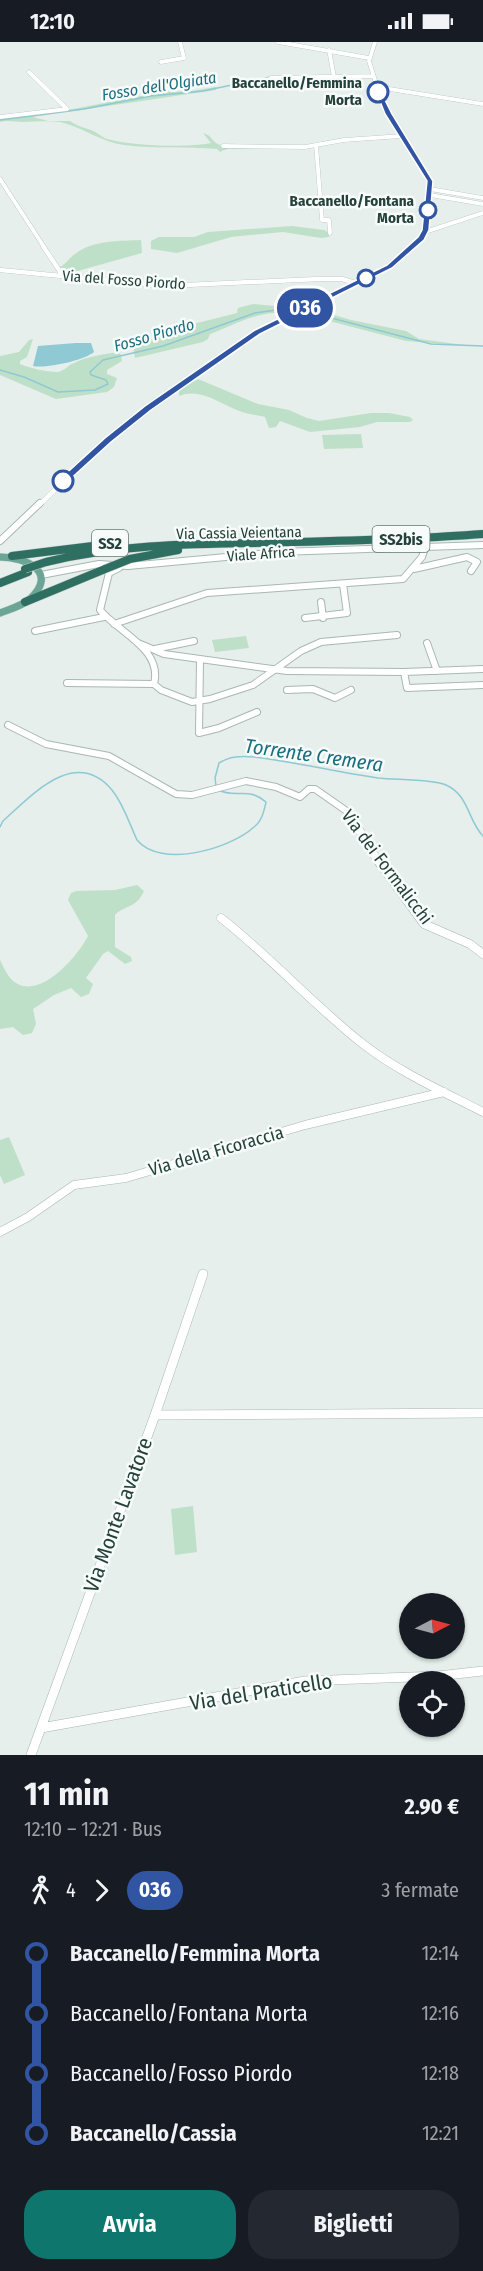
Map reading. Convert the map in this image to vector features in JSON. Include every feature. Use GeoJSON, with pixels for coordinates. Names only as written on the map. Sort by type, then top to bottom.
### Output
{"type":"FeatureCollection","features":[{"type":"Feature","properties":{"kind":"highway","name":"Via Cassia Veientana"},"geometry":{"type":"LineString","coordinates":[[0,581],[47,564],[125,551],[210,545],[412,542],[483,536]]}},
{"type":"Feature","properties":{"kind":"highway","name":"SS2"},"geometry":{"type":"LineString","coordinates":[[12,556],[39,554],[96,543],[210,545]]}},
{"type":"Feature","properties":{"kind":"highway","name":"SS2"},"geometry":{"type":"LineString","coordinates":[[26,602],[105,568],[154,552],[210,545]]}},
{"type":"Feature","properties":{"kind":"main road","name":"SS2"},"geometry":{"type":"LineString","coordinates":[[0,554],[31,562],[41,575]]}},
{"type":"Feature","properties":{"kind":"main road"},"geometry":{"type":"LineString","coordinates":[[26,602],[39,588],[41,575]]}},
{"type":"Feature","properties":{"kind":"main road","name":"SS2"},"geometry":{"type":"LineString","coordinates":[[0,613],[26,602]]}},
{"type":"Feature","properties":{"kind":"street"},"geometry":{"type":"LineString","coordinates":[[161,62],[184,58],[180,42]]}},
{"type":"Feature","properties":{"kind":"street"},"geometry":{"type":"LineString","coordinates":[[278,42],[369,58]]}},
{"type":"Feature","properties":{"kind":"street"},"geometry":{"type":"LineString","coordinates":[[0,541],[108,440],[148,408],[258,332],[395,263],[418,242],[425,232],[430,192],[429,179],[386,109],[377,87],[369,58],[375,44]]}},
{"type":"Feature","properties":{"kind":"street"},"geometry":{"type":"LineString","coordinates":[[329,50],[334,77]]}},
{"type":"Feature","properties":{"kind":"street"},"geometry":{"type":"LineString","coordinates":[[0,117],[66,110],[29,72]]}},
{"type":"Feature","properties":{"kind":"street"},"geometry":{"type":"LineString","coordinates":[[272,78],[373,76]]}},
{"type":"Feature","properties":{"kind":"street"},"geometry":{"type":"LineString","coordinates":[[377,87],[483,104]]}},
{"type":"Feature","properties":{"kind":"street"},"geometry":{"type":"LineString","coordinates":[[223,146],[316,146],[344,140],[402,136]]}},
{"type":"Feature","properties":{"kind":"street"},"geometry":{"type":"LineString","coordinates":[[316,146],[322,220],[329,220],[330,233]]}},
{"type":"Feature","properties":{"kind":"street"},"geometry":{"type":"LineString","coordinates":[[0,179],[63,276]]}},
{"type":"Feature","properties":{"kind":"street"},"geometry":{"type":"LineString","coordinates":[[430,192],[483,198]]}},
{"type":"Feature","properties":{"kind":"street"},"geometry":{"type":"LineString","coordinates":[[430,192],[483,204]]}},
{"type":"Feature","properties":{"kind":"street"},"geometry":{"type":"LineString","coordinates":[[425,232],[483,213]]}},
{"type":"Feature","properties":{"kind":"street","name":"Via del Fosso Piordo"},"geometry":{"type":"LineString","coordinates":[[0,270],[168,286],[326,278],[355,283]]}},
{"type":"Feature","properties":{"kind":"street","name":"Viale Africa"},"geometry":{"type":"LineString","coordinates":[[41,575],[99,564],[280,552],[483,546]]}},
{"type":"Feature","properties":{"kind":"street"},"geometry":{"type":"LineString","coordinates":[[114,624],[202,594],[403,579],[414,569],[425,548]]}},
{"type":"Feature","properties":{"kind":"street"},"geometry":{"type":"LineString","coordinates":[[414,549],[418,563]]}},
{"type":"Feature","properties":{"kind":"street"},"geometry":{"type":"LineString","coordinates":[[414,569],[452,560],[473,558],[477,562],[471,571]]}},
{"type":"Feature","properties":{"kind":"street"},"geometry":{"type":"LineString","coordinates":[[129,562],[109,573],[99,605],[104,616],[136,642],[154,663],[156,668],[154,684]]}},
{"type":"Feature","properties":{"kind":"street"},"geometry":{"type":"LineString","coordinates":[[305,618],[323,618],[347,612],[343,584]]}},
{"type":"Feature","properties":{"kind":"street"},"geometry":{"type":"LineString","coordinates":[[321,602],[323,618]]}},
{"type":"Feature","properties":{"kind":"street"},"geometry":{"type":"LineString","coordinates":[[35,631],[85,622],[104,616]]}},
{"type":"Feature","properties":{"kind":"street"},"geometry":{"type":"LineString","coordinates":[[67,683],[154,684],[192,702],[227,695],[253,685],[300,651],[321,642],[398,635]]}},
{"type":"Feature","properties":{"kind":"street"},"geometry":{"type":"LineString","coordinates":[[152,650],[194,641]]}},
{"type":"Feature","properties":{"kind":"street"},"geometry":{"type":"LineString","coordinates":[[136,642],[152,650],[200,660],[274,669],[314,672],[483,669]]}},
{"type":"Feature","properties":{"kind":"street"},"geometry":{"type":"LineString","coordinates":[[427,643],[437,671]]}},
{"type":"Feature","properties":{"kind":"street"},"geometry":{"type":"LineString","coordinates":[[200,660],[199,733],[219,728],[257,712]]}},
{"type":"Feature","properties":{"kind":"street"},"geometry":{"type":"LineString","coordinates":[[313,689],[314,672]]}},
{"type":"Feature","properties":{"kind":"street"},"geometry":{"type":"LineString","coordinates":[[404,672],[407,688],[483,685]]}},
{"type":"Feature","properties":{"kind":"street"},"geometry":{"type":"LineString","coordinates":[[287,690],[313,689],[335,698],[351,690]]}},
{"type":"Feature","properties":{"kind":"street","name":"Via dei Formalicchi"},"geometry":{"type":"LineString","coordinates":[[8,725],[46,744],[109,756],[176,794],[201,792],[246,781],[276,787],[295,797],[300,797],[309,789],[315,789],[332,799],[356,821],[378,861],[424,924],[471,944],[483,954]]}},
{"type":"Feature","properties":{"kind":"street"},"geometry":{"type":"LineString","coordinates":[[221,918],[244,935],[322,1010],[364,1045],[483,1112]]}},
{"type":"Feature","properties":{"kind":"street","name":"Via della Ficoraccia"},"geometry":{"type":"LineString","coordinates":[[0,1232],[28,1217],[74,1185],[121,1179],[305,1125],[444,1092]]}},
{"type":"Feature","properties":{"kind":"street","name":"Via Monte Lavatore"},"geometry":{"type":"LineString","coordinates":[[31,1755],[155,1415],[203,1274]]}},
{"type":"Feature","properties":{"kind":"street"},"geometry":{"type":"LineString","coordinates":[[155,1415],[483,1413]]}},
{"type":"Feature","properties":{"kind":"street","name":"Via del Praticello"},"geometry":{"type":"LineString","coordinates":[[41,1728],[305,1681],[438,1676],[483,1671]]}},
{"type":"Feature","properties":{"kind":"green space"},"geometry":{"type":"Polygon","coordinates":[[[216,87],[216,90],[33,117],[49,121],[0,122],[0,118],[68,110],[161,92],[216,87]]]}},
{"type":"Feature","properties":{"kind":"green space"},"geometry":{"type":"Polygon","coordinates":[[[49,121],[70,121],[107,139],[144,145],[174,146],[211,143],[203,133],[222,146],[253,148],[228,149],[220,152],[217,149],[205,148],[124,145],[108,141],[72,126],[49,121]]]}},
{"type":"Feature","properties":{"kind":"green space"},"geometry":{"type":"Polygon","coordinates":[[[292,226],[324,230],[329,233],[329,237],[321,238],[283,232],[231,237],[177,253],[151,249],[151,241],[159,237],[194,237],[208,232],[292,226]]]}},
{"type":"Feature","properties":{"kind":"green space"},"geometry":{"type":"Polygon","coordinates":[[[141,240],[142,253],[67,274],[60,267],[82,249],[90,246],[106,242],[141,240]]]}},
{"type":"Feature","properties":{"kind":"green space"},"geometry":{"type":"Polygon","coordinates":[[[253,304],[295,308],[287,314],[267,314],[248,319],[210,334],[203,342],[135,358],[133,347],[142,342],[189,325],[237,313],[238,308],[253,304]]]}},
{"type":"Feature","properties":{"kind":"green space"},"geometry":{"type":"Polygon","coordinates":[[[317,307],[321,311],[351,320],[406,331],[419,339],[472,346],[406,341],[310,316],[285,322],[317,307]]]}},
{"type":"Feature","properties":{"kind":"green space"},"geometry":{"type":"Polygon","coordinates":[[[33,339],[27,357],[20,361],[20,364],[48,371],[57,372],[85,359],[120,352],[122,361],[107,370],[107,374],[117,378],[114,387],[107,392],[56,399],[0,375],[0,356],[19,352],[29,340],[33,339]]]}},
{"type":"Feature","properties":{"kind":"green space"},"geometry":{"type":"Polygon","coordinates":[[[198,379],[258,404],[289,410],[319,421],[371,413],[389,413],[410,417],[413,420],[410,422],[377,422],[360,427],[310,432],[280,421],[276,427],[269,428],[265,417],[248,414],[205,396],[188,394],[179,396],[179,390],[198,379]]]}},
{"type":"Feature","properties":{"kind":"green space"},"geometry":{"type":"Polygon","coordinates":[[[361,434],[363,448],[324,449],[322,435],[361,434]]]}},
{"type":"Feature","properties":{"kind":"green space"},"geometry":{"type":"Polygon","coordinates":[[[246,636],[249,648],[215,652],[212,640],[246,636]]]}},
{"type":"Feature","properties":{"kind":"green space"},"geometry":{"type":"Polygon","coordinates":[[[137,885],[144,891],[141,897],[115,915],[115,947],[131,957],[132,961],[125,964],[108,951],[103,954],[86,978],[93,984],[89,994],[81,997],[71,988],[54,995],[33,1009],[36,1024],[32,1033],[23,1035],[13,1027],[0,1029],[0,960],[8,976],[16,983],[26,986],[47,980],[67,964],[88,936],[68,900],[71,893],[115,890],[137,885]]]}},
{"type":"Feature","properties":{"kind":"green space"},"geometry":{"type":"Polygon","coordinates":[[[9,1137],[25,1175],[4,1184],[0,1175],[0,1140],[9,1137]]]}},
{"type":"Feature","properties":{"kind":"green space"},"geometry":{"type":"Polygon","coordinates":[[[193,1506],[197,1552],[175,1555],[171,1509],[193,1506]]]}},
{"type":"Feature","properties":{"kind":"water"},"geometry":{"type":"Polygon","coordinates":[[[91,343],[94,352],[65,363],[33,366],[38,346],[91,343]]]}},
{"type":"Feature","properties":{"kind":"waterway","name":"Fosso dell'Olgiata"},"geometry":{"type":"LineString","coordinates":[[0,120],[84,109],[151,96],[203,91],[271,77]]}},
{"type":"Feature","properties":{"kind":"waterway","name":"Fosso Piordo"},"geometry":{"type":"LineString","coordinates":[[0,370],[24,377],[58,392],[95,390],[108,384],[106,380],[91,375],[90,372],[103,360],[163,346],[255,313],[276,310],[292,312]]}},
{"type":"Feature","properties":{"kind":"waterway","name":"Fosso Piordo"},"geometry":{"type":"LineString","coordinates":[[302,313],[316,314],[431,344],[483,346]]}},
{"type":"Feature","properties":{"kind":"waterway","name":"Torrente Cremera"},"geometry":{"type":"LineString","coordinates":[[216,786],[215,778],[219,763],[231,758],[245,757],[378,778],[440,783],[454,789],[459,795],[483,836]]}},
{"type":"Feature","properties":{"kind":"waterway","name":"Torrente Cremera"},"geometry":{"type":"LineString","coordinates":[[0,827],[3,821],[40,789],[69,774],[83,773],[98,778],[112,790],[137,840],[148,849],[162,853],[195,853],[243,835],[257,825],[262,816],[266,802],[259,797],[218,790]]}},
{"type":"Feature","properties":{"kind":"bus line","name":"036"},"geometry":{"type":"LineString","coordinates":[[63,481],[148,408],[258,332],[390,266],[402,258],[423,236],[426,230],[430,181],[388,114],[378,92]]}},
{"type":"Feature","properties":{"kind":"place","name":"Baccanello/Femmina Morta"},"geometry":{"type":"Point","coordinates":[378,92]}},
{"type":"Feature","properties":{"kind":"place","name":"Baccanello/Fontana Morta"},"geometry":{"type":"Point","coordinates":[428,210]}}]}
